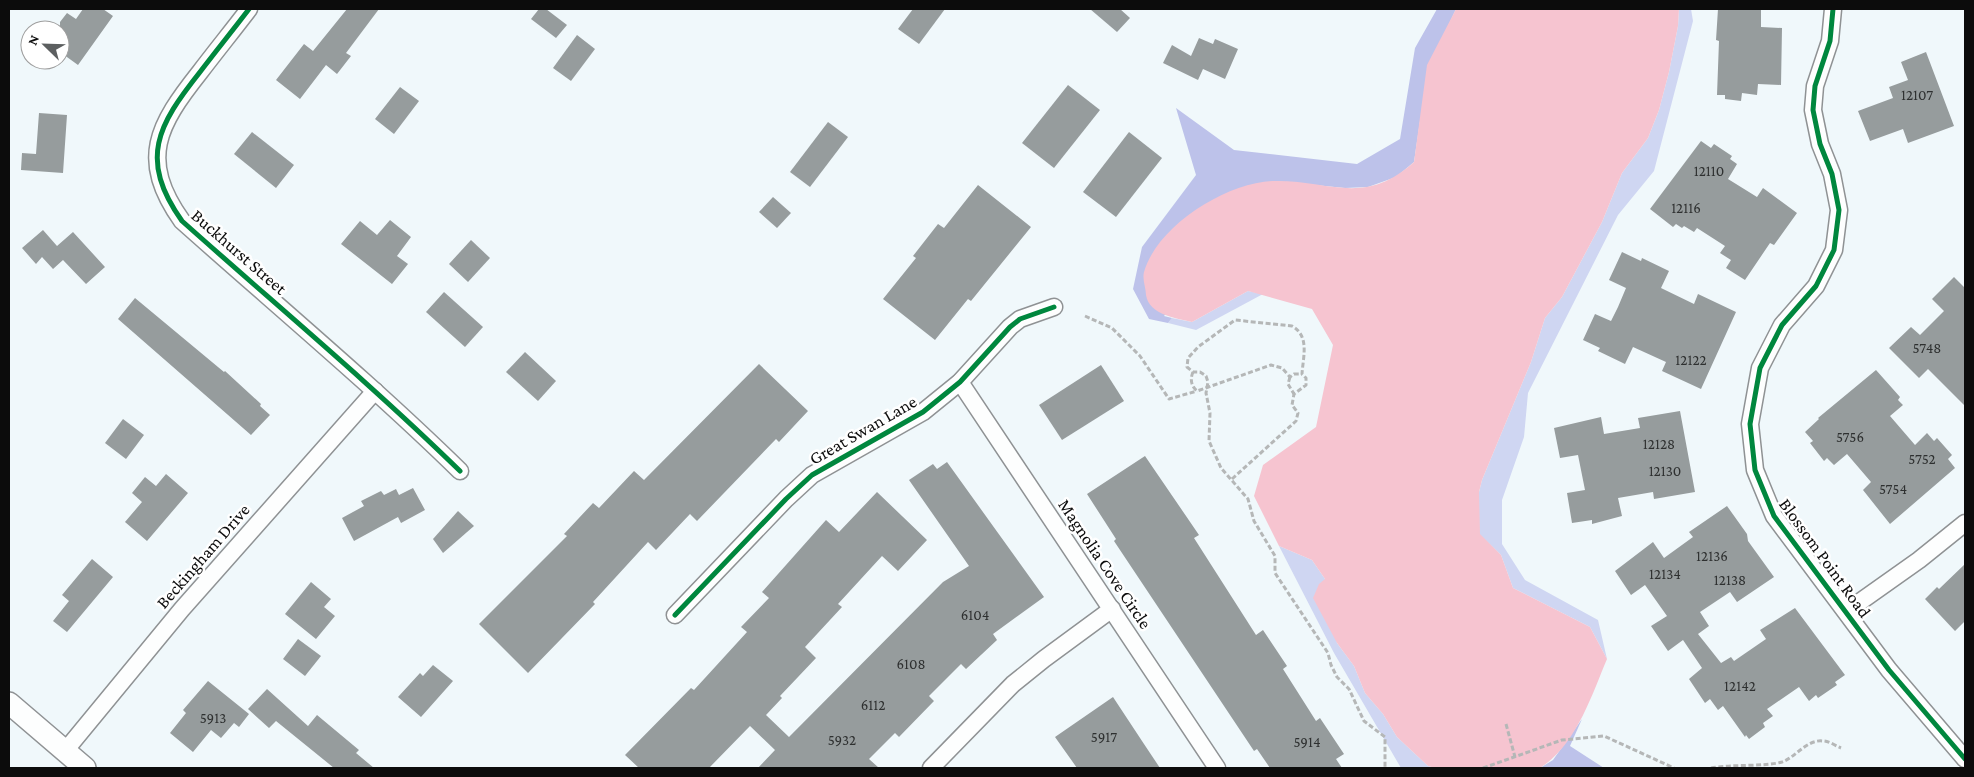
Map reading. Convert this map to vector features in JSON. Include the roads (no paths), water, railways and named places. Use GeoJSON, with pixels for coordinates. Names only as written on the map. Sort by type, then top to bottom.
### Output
{"type":"FeatureCollection","features":[{"type":"Feature","properties":{"kind":"street","name":"Buckhurst Street"},"geometry":{"type":"LineString","coordinates":[[249,9],[176,102],[165,121],[157,159],[161,184],[169,204],[182,221],[375,391],[460,471]]}},
{"type":"Feature","properties":{"kind":"street","name":"Blossom Point Road"},"geometry":{"type":"LineString","coordinates":[[1833,9],[1830,41],[1815,86],[1813,110],[1820,144],[1832,174],[1839,210],[1834,250],[1816,286],[1782,325],[1760,368],[1750,424],[1754,470],[1774,516],[1847,611],[1889,670],[1965,759]]}},
{"type":"Feature","properties":{"kind":"street","name":"Great Swan Lane"},"geometry":{"type":"LineString","coordinates":[[675,615],[786,499],[812,476],[915,417],[960,382],[1010,327],[1020,319],[1054,307]]}},
{"type":"Feature","properties":{"kind":"street","name":"Magnolia Cove Circle"},"geometry":{"type":"LineString","coordinates":[[960,382],[1217,768]]}},
{"type":"Feature","properties":{"kind":"street","name":"Beckingham Drive"},"geometry":{"type":"LineString","coordinates":[[65,751],[182,610],[375,391]]}},
{"type":"Feature","properties":{"kind":"street"},"geometry":{"type":"LineString","coordinates":[[1847,611],[1919,560],[1965,523]]}},
{"type":"Feature","properties":{"kind":"street"},"geometry":{"type":"LineString","coordinates":[[931,768],[1013,684],[1112,609]]}},
{"type":"Feature","properties":{"kind":"street"},"geometry":{"type":"LineString","coordinates":[[9,702],[85,768]]}}]}
